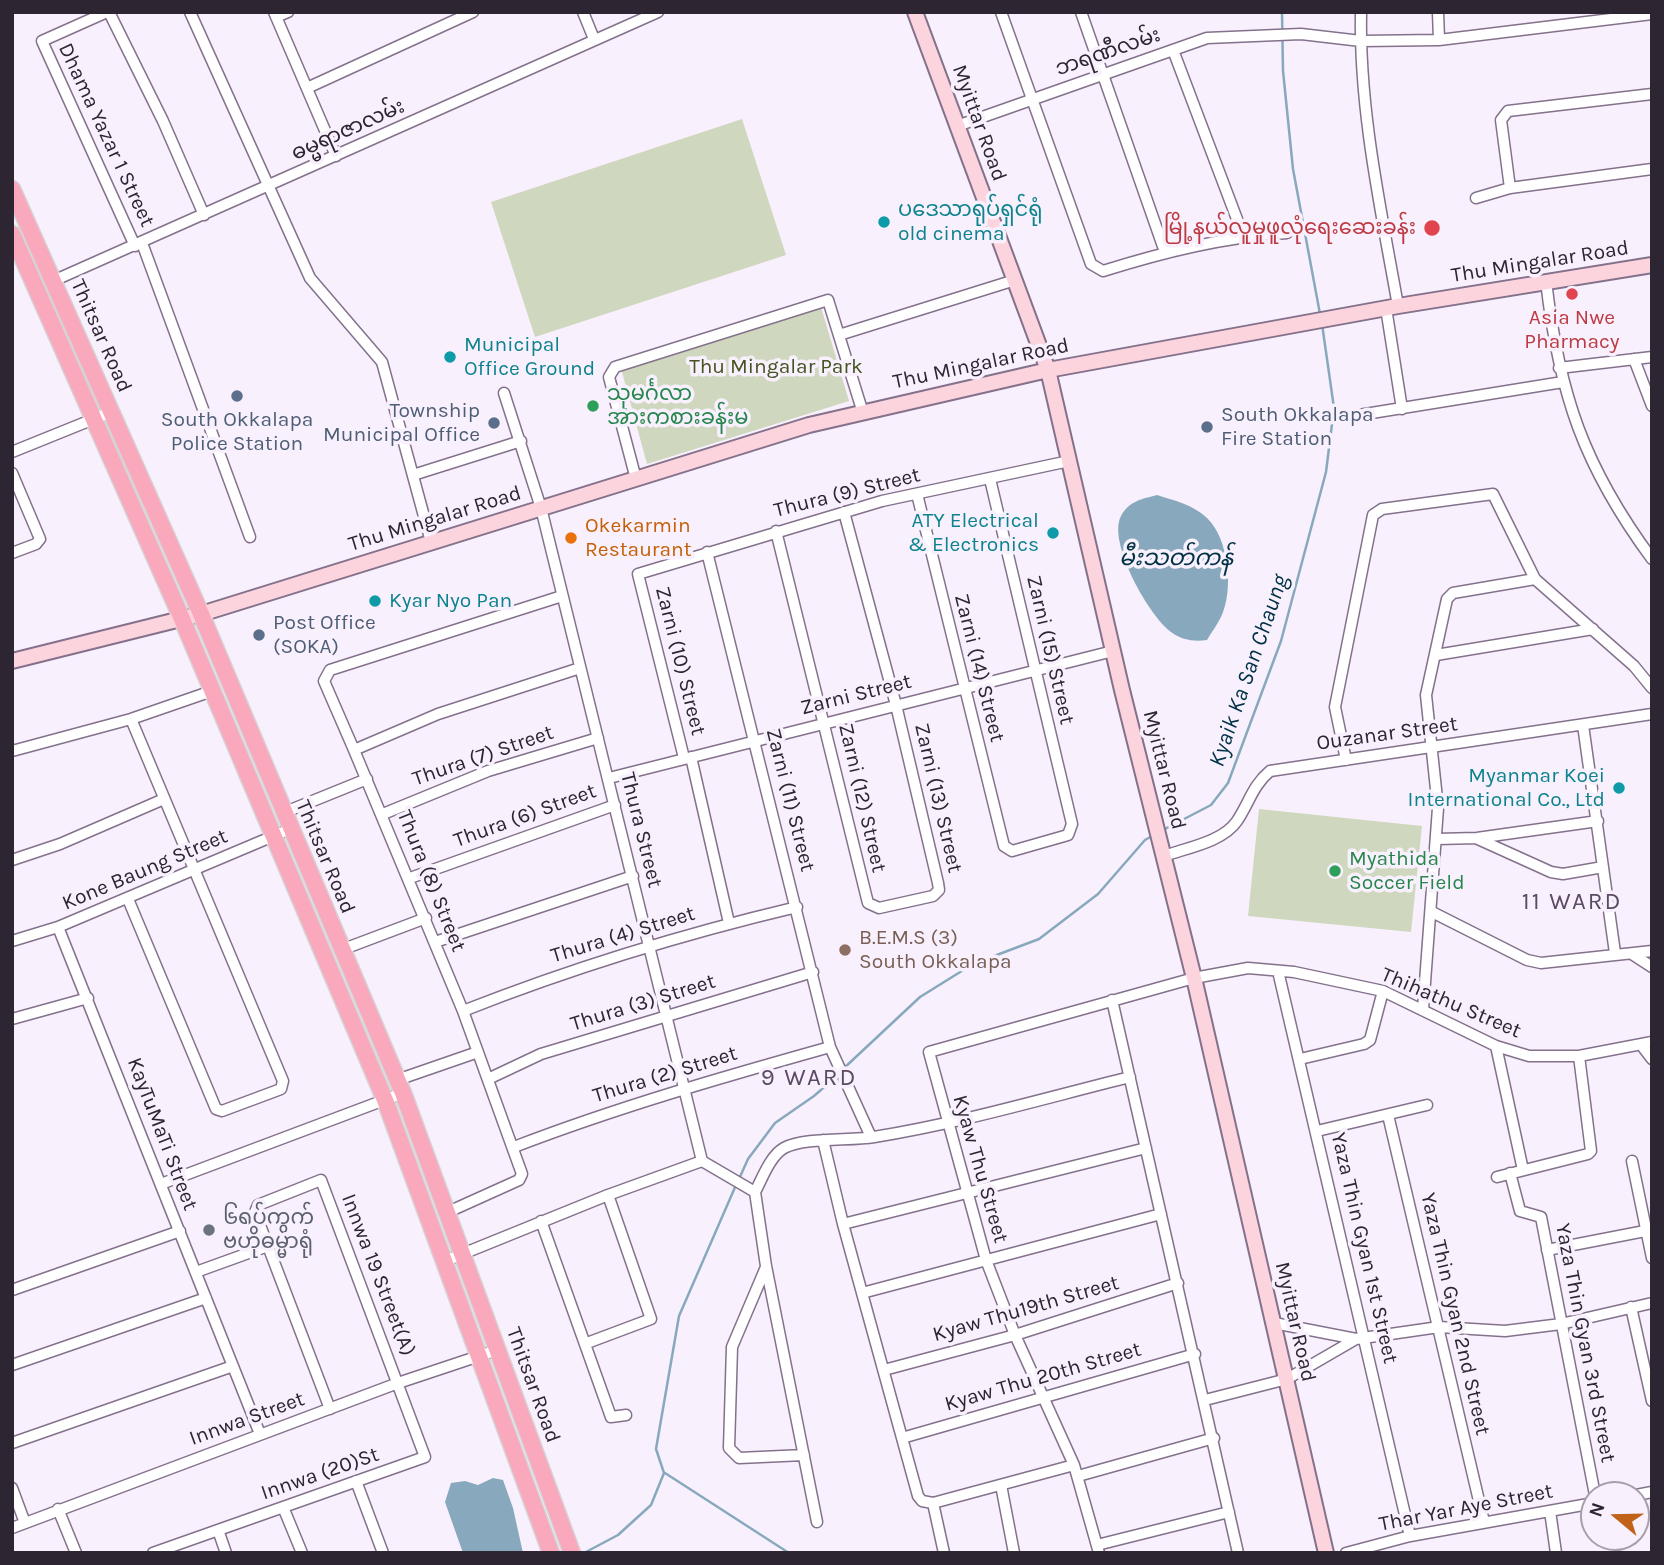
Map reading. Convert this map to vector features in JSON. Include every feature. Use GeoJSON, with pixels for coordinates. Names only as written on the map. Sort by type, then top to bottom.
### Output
{"type":"FeatureCollection","features":[{"type":"Feature","properties":{"kind":"main road","name":"Myittar Road"},"geometry":{"type":"LineString","coordinates":[[915,12],[1048,370],[1113,650],[1194,978],[1326,1553]]}},
{"type":"Feature","properties":{"kind":"main road","name":"Thitsar Road"},"geometry":{"type":"LineString","coordinates":[[12,189],[201,614],[400,1086],[572,1553]]}},
{"type":"Feature","properties":{"kind":"main road","name":"Thitsar Road"},"geometry":{"type":"LineString","coordinates":[[12,234],[16,256],[93,418],[182,619],[385,1100],[551,1553]]}},
{"type":"Feature","properties":{"kind":"main road","name":"Thu Mingalar Road"},"geometry":{"type":"LineString","coordinates":[[12,661],[201,614],[809,425],[1048,370],[1392,307],[1652,265]]}},
{"type":"Feature","properties":{"kind":"street","name":"Dhama Yazar 1 Street"},"geometry":{"type":"LineString","coordinates":[[108,12],[42,41],[139,245],[250,537]]}},
{"type":"Feature","properties":{"kind":"street"},"geometry":{"type":"LineString","coordinates":[[108,12],[163,121],[204,215]]}},
{"type":"Feature","properties":{"kind":"street"},"geometry":{"type":"LineString","coordinates":[[190,12],[310,278],[382,362],[431,542]]}},
{"type":"Feature","properties":{"kind":"street"},"geometry":{"type":"LineString","coordinates":[[288,12],[275,15],[336,156]]}},
{"type":"Feature","properties":{"kind":"street"},"geometry":{"type":"LineString","coordinates":[[307,88],[473,12]]}},
{"type":"Feature","properties":{"kind":"street"},"geometry":{"type":"LineString","coordinates":[[583,12],[594,39]]}},
{"type":"Feature","properties":{"kind":"street","name":"ဓမ္မရာဇာလမ်း"},"geometry":{"type":"LineString","coordinates":[[53,281],[658,12]]}},
{"type":"Feature","properties":{"kind":"street"},"geometry":{"type":"LineString","coordinates":[[1001,12],[1091,264],[1103,271],[1165,252],[1243,236],[1287,233]]}},
{"type":"Feature","properties":{"kind":"street"},"geometry":{"type":"LineString","coordinates":[[1082,12],[1165,252]]}},
{"type":"Feature","properties":{"kind":"street"},"geometry":{"type":"LineString","coordinates":[[1361,12],[1360,41],[1402,409]]}},
{"type":"Feature","properties":{"kind":"street"},"geometry":{"type":"LineString","coordinates":[[1438,12],[1439,40]]}},
{"type":"Feature","properties":{"kind":"street","name":"ဘရဏီလမ်း"},"geometry":{"type":"LineString","coordinates":[[957,126],[1207,38],[1301,34],[1360,41],[1439,40],[1652,14]]}},
{"type":"Feature","properties":{"kind":"street"},"geometry":{"type":"LineString","coordinates":[[1173,50],[1243,236]]}},
{"type":"Feature","properties":{"kind":"street"},"geometry":{"type":"LineString","coordinates":[[1510,188],[1501,120],[1508,111],[1652,94]]}},
{"type":"Feature","properties":{"kind":"street"},"geometry":{"type":"LineString","coordinates":[[1476,198],[1510,188],[1652,169]]}},
{"type":"Feature","properties":{"kind":"street"},"geometry":{"type":"LineString","coordinates":[[839,335],[1014,280]]}},
{"type":"Feature","properties":{"kind":"street"},"geometry":{"type":"LineString","coordinates":[[1546,281],[1559,368],[1578,434],[1594,468],[1652,559]]}},
{"type":"Feature","properties":{"kind":"street"},"geometry":{"type":"LineString","coordinates":[[636,479],[609,377],[615,367],[828,300],[863,412]]}},
{"type":"Feature","properties":{"kind":"street"},"geometry":{"type":"LineString","coordinates":[[1559,368],[1652,357]]}},
{"type":"Feature","properties":{"kind":"street"},"geometry":{"type":"LineString","coordinates":[[1634,359],[1652,406]]}},
{"type":"Feature","properties":{"kind":"street"},"geometry":{"type":"LineString","coordinates":[[1359,415],[1563,383]]}},
{"type":"Feature","properties":{"kind":"street","name":"Thura Street"},"geometry":{"type":"LineString","coordinates":[[504,393],[541,508],[702,1161]]}},
{"type":"Feature","properties":{"kind":"street"},"geometry":{"type":"LineString","coordinates":[[12,452],[111,412]]}},
{"type":"Feature","properties":{"kind":"street"},"geometry":{"type":"LineString","coordinates":[[413,475],[521,441]]}},
{"type":"Feature","properties":{"kind":"street","name":"Thura (9) Street"},"geometry":{"type":"LineString","coordinates":[[638,574],[844,512],[1069,461]]}},
{"type":"Feature","properties":{"kind":"street"},"geometry":{"type":"LineString","coordinates":[[12,473],[40,539],[36,544],[12,552]]}},
{"type":"Feature","properties":{"kind":"street","name":"Zarni (15) Street"},"geometry":{"type":"LineString","coordinates":[[990,479],[1072,831],[1068,835],[1007,850]]}},
{"type":"Feature","properties":{"kind":"street","name":"Zarni (14) Street"},"geometry":{"type":"LineString","coordinates":[[917,494],[1007,850]]}},
{"type":"Feature","properties":{"kind":"street"},"geometry":{"type":"LineString","coordinates":[[1346,760],[1335,707],[1376,511],[1493,494],[1535,579],[1634,666],[1652,688]]}},
{"type":"Feature","properties":{"kind":"street","name":"Zarni (13) Street"},"geometry":{"type":"LineString","coordinates":[[844,512],[896,705],[939,890],[933,896],[873,908]]}},
{"type":"Feature","properties":{"kind":"street","name":"Zarni (12) Street"},"geometry":{"type":"LineString","coordinates":[[776,531],[868,903],[873,908]]}},
{"type":"Feature","properties":{"kind":"street","name":"Zarni (11) Street"},"geometry":{"type":"LineString","coordinates":[[707,552],[830,1047],[872,1137]]}},
{"type":"Feature","properties":{"kind":"street","name":"Zarni (10) Street"},"geometry":{"type":"LineString","coordinates":[[638,574],[729,923]]}},
{"type":"Feature","properties":{"kind":"street"},"geometry":{"type":"LineString","coordinates":[[1423,1009],[1437,839],[1432,747],[1426,704],[1450,594],[1535,579]]}},
{"type":"Feature","properties":{"kind":"street","name":"Thura (8) Street"},"geometry":{"type":"LineString","coordinates":[[448,1212],[519,1180],[522,1174],[463,1011],[410,878],[324,681],[325,675],[330,670],[562,596]]}},
{"type":"Feature","properties":{"kind":"street"},"geometry":{"type":"LineString","coordinates":[[1436,655],[1593,629]]}},
{"type":"Feature","properties":{"kind":"street","name":"Zarni Street"},"geometry":{"type":"LineString","coordinates":[[609,778],[1113,650]]}},
{"type":"Feature","properties":{"kind":"street"},"geometry":{"type":"LineString","coordinates":[[354,750],[438,714],[580,668]]}},
{"type":"Feature","properties":{"kind":"street"},"geometry":{"type":"LineString","coordinates":[[12,751],[131,719],[212,691]]}},
{"type":"Feature","properties":{"kind":"street","name":"Ouzanar Street"},"geometry":{"type":"LineString","coordinates":[[1164,856],[1211,840],[1236,824],[1258,781],[1270,771],[1652,715]]}},
{"type":"Feature","properties":{"kind":"street"},"geometry":{"type":"LineString","coordinates":[[128,899],[216,1109],[222,1111],[281,1089],[284,1082],[131,719]]}},
{"type":"Feature","properties":{"kind":"street"},"geometry":{"type":"LineString","coordinates":[[1583,725],[1615,953]]}},
{"type":"Feature","properties":{"kind":"street","name":"Thura (7) Street"},"geometry":{"type":"LineString","coordinates":[[383,814],[488,771],[598,738]]}},
{"type":"Feature","properties":{"kind":"street"},"geometry":{"type":"LineString","coordinates":[[283,813],[367,779]]}},
{"type":"Feature","properties":{"kind":"street"},"geometry":{"type":"LineString","coordinates":[[12,860],[60,844],[164,799]]}},
{"type":"Feature","properties":{"kind":"street","name":"Thura (6) Street"},"geometry":{"type":"LineString","coordinates":[[410,878],[615,805]]}},
{"type":"Feature","properties":{"kind":"street"},"geometry":{"type":"LineString","coordinates":[[1437,839],[1477,838],[1598,821]]}},
{"type":"Feature","properties":{"kind":"street","name":"Kone Baung Street"},"geometry":{"type":"LineString","coordinates":[[12,941],[58,927],[128,899],[290,829]]}},
{"type":"Feature","properties":{"kind":"street"},"geometry":{"type":"LineString","coordinates":[[1477,838],[1551,872],[1563,874],[1603,867]]}},
{"type":"Feature","properties":{"kind":"street"},"geometry":{"type":"LineString","coordinates":[[435,942],[633,876]]}},
{"type":"Feature","properties":{"kind":"street","name":"Thura (4) Street"},"geometry":{"type":"LineString","coordinates":[[463,1011],[554,975],[729,923],[797,907]]}},
{"type":"Feature","properties":{"kind":"street"},"geometry":{"type":"LineString","coordinates":[[1432,912],[1527,960],[1541,963],[1652,951]]}},
{"type":"Feature","properties":{"kind":"street"},"geometry":{"type":"LineString","coordinates":[[341,950],[426,918]]}},
{"type":"Feature","properties":{"kind":"street","name":"KayTuMaTi Street"},"geometry":{"type":"LineString","coordinates":[[58,927],[260,1434]]}},
{"type":"Feature","properties":{"kind":"street"},"geometry":{"type":"LineString","coordinates":[[1632,953],[1652,967]]}},
{"type":"Feature","properties":{"kind":"street","name":"Thihathu Street"},"geometry":{"type":"LineString","coordinates":[[1194,978],[1248,968],[1383,991],[1496,1046],[1529,1056],[1578,1056],[1647,1044]]}},
{"type":"Feature","properties":{"kind":"street","name":"Yaza Thin Gyan 1st Street"},"geometry":{"type":"LineString","coordinates":[[1278,971],[1317,1130],[1361,1338],[1410,1535]]}},
{"type":"Feature","properties":{"kind":"street","name":"Thura (3) Street"},"geometry":{"type":"LineString","coordinates":[[488,1079],[541,1054],[813,972]]}},
{"type":"Feature","properties":{"kind":"street","name":"Kyaw Thu Street"},"geometry":{"type":"LineString","coordinates":[[1098,1549],[1076,1471],[1046,1397],[1015,1335],[986,1260],[929,1052],[1194,978]]}},
{"type":"Feature","properties":{"kind":"street"},"geometry":{"type":"LineString","coordinates":[[1300,1059],[1364,1044],[1370,1040],[1383,991]]}},
{"type":"Feature","properties":{"kind":"street"},"geometry":{"type":"LineString","coordinates":[[12,1020],[88,998]]}},
{"type":"Feature","properties":{"kind":"street"},"geometry":{"type":"LineString","coordinates":[[1112,1000],[1195,1354],[1238,1553]]}},
{"type":"Feature","properties":{"kind":"street"},"geometry":{"type":"LineString","coordinates":[[1647,1044],[1652,1059]]}},
{"type":"Feature","properties":{"kind":"street"},"geometry":{"type":"LineString","coordinates":[[1496,1046],[1523,1170]]}},
{"type":"Feature","properties":{"kind":"street","name":"Thura (2) Street"},"geometry":{"type":"LineString","coordinates":[[514,1147],[596,1116],[685,1087],[830,1047]]}},
{"type":"Feature","properties":{"kind":"street"},"geometry":{"type":"LineString","coordinates":[[161,1184],[328,1124],[385,1100],[400,1086],[478,1052]]}},
{"type":"Feature","properties":{"kind":"street"},"geometry":{"type":"LineString","coordinates":[[1497,1177],[1591,1151],[1578,1056]]}},
{"type":"Feature","properties":{"kind":"street"},"geometry":{"type":"LineString","coordinates":[[817,1522],[766,1266],[755,1192],[768,1166],[784,1148],[823,1140],[872,1137],[948,1123],[1130,1077]]}},
{"type":"Feature","properties":{"kind":"street"},"geometry":{"type":"LineString","coordinates":[[1317,1130],[1427,1105]]}},
{"type":"Feature","properties":{"kind":"street","name":"Yaza Thin Gyan 2nd Street"},"geometry":{"type":"LineString","coordinates":[[1388,1115],[1484,1522]]}},
{"type":"Feature","properties":{"kind":"street"},"geometry":{"type":"LineString","coordinates":[[823,1140],[843,1224],[922,1501],[933,1503],[1001,1485],[1076,1471],[1214,1438]]}},
{"type":"Feature","properties":{"kind":"street"},"geometry":{"type":"LineString","coordinates":[[843,1224],[1146,1148]]}},
{"type":"Feature","properties":{"kind":"street"},"geometry":{"type":"LineString","coordinates":[[445,1261],[541,1221],[702,1161],[755,1192]]}},
{"type":"Feature","properties":{"kind":"street"},"geometry":{"type":"LineString","coordinates":[[1632,1161],[1652,1258]]}},
{"type":"Feature","properties":{"kind":"street","name":"Yaza Thin Gyan 3rd Street"},"geometry":{"type":"LineString","coordinates":[[1510,1173],[1520,1211],[1541,1217],[1592,1481]]}},
{"type":"Feature","properties":{"kind":"street","name":"Innwa 19 Street(A)"},"geometry":{"type":"LineString","coordinates":[[268,1246],[256,1212],[258,1205],[321,1180],[398,1383]]}},
{"type":"Feature","properties":{"kind":"street"},"geometry":{"type":"LineString","coordinates":[[587,1343],[651,1319],[608,1195]]}},
{"type":"Feature","properties":{"kind":"street"},"geometry":{"type":"LineString","coordinates":[[862,1293],[1161,1214]]}},
{"type":"Feature","properties":{"kind":"street"},"geometry":{"type":"LineString","coordinates":[[541,1221],[587,1343],[611,1417],[626,1415]]}},
{"type":"Feature","properties":{"kind":"street"},"geometry":{"type":"LineString","coordinates":[[12,1290],[180,1231]]}},
{"type":"Feature","properties":{"kind":"street"},"geometry":{"type":"LineString","coordinates":[[1547,1250],[1645,1231]]}},
{"type":"Feature","properties":{"kind":"street"},"geometry":{"type":"LineString","coordinates":[[196,1272],[268,1246],[330,1409]]}},
{"type":"Feature","properties":{"kind":"street"},"geometry":{"type":"LineString","coordinates":[[766,1266],[732,1347],[729,1448],[740,1458],[804,1455]]}},
{"type":"Feature","properties":{"kind":"street","name":"Kyaw Thu19th Street"},"geometry":{"type":"LineString","coordinates":[[884,1370],[1015,1335],[1178,1283]]}},
{"type":"Feature","properties":{"kind":"street"},"geometry":{"type":"LineString","coordinates":[[12,1365],[206,1298]]}},
{"type":"Feature","properties":{"kind":"street"},"geometry":{"type":"LineString","coordinates":[[1274,1323],[1361,1338],[1439,1327],[1505,1331],[1561,1324],[1652,1303]]}},
{"type":"Feature","properties":{"kind":"street"},"geometry":{"type":"LineString","coordinates":[[1631,1307],[1652,1401]]}},
{"type":"Feature","properties":{"kind":"street"},"geometry":{"type":"LineString","coordinates":[[1205,1400],[1287,1379],[1361,1338]]}},
{"type":"Feature","properties":{"kind":"street","name":"Innwa Street"},"geometry":{"type":"LineString","coordinates":[[12,1528],[398,1383],[497,1350]]}},
{"type":"Feature","properties":{"kind":"street","name":"Kyaw Thu 20th Street"},"geometry":{"type":"LineString","coordinates":[[902,1438],[1195,1354]]}},
{"type":"Feature","properties":{"kind":"street"},"geometry":{"type":"LineString","coordinates":[[12,1443],[233,1366]]}},
{"type":"Feature","properties":{"kind":"street","name":"Innwa (20)St"},"geometry":{"type":"LineString","coordinates":[[153,1553],[425,1457],[398,1383]]}},
{"type":"Feature","properties":{"kind":"street"},"geometry":{"type":"LineString","coordinates":[[356,1481],[383,1553]]}},
{"type":"Feature","properties":{"kind":"street"},"geometry":{"type":"LineString","coordinates":[[1001,1485],[1014,1553]]}},
{"type":"Feature","properties":{"kind":"street"},"geometry":{"type":"LineString","coordinates":[[12,1488],[25,1523]]}},
{"type":"Feature","properties":{"kind":"street"},"geometry":{"type":"LineString","coordinates":[[933,1503],[944,1553]]}},
{"type":"Feature","properties":{"kind":"street","name":"Thar Yar Aye Street"},"geometry":{"type":"LineString","coordinates":[[1346,1553],[1410,1535],[1580,1506]]}},
{"type":"Feature","properties":{"kind":"street"},"geometry":{"type":"LineString","coordinates":[[283,1507],[302,1553]]}},
{"type":"Feature","properties":{"kind":"street"},"geometry":{"type":"LineString","coordinates":[[58,1509],[76,1553]]}},
{"type":"Feature","properties":{"kind":"street"},"geometry":{"type":"LineString","coordinates":[[1550,1511],[1556,1553]]}},
{"type":"Feature","properties":{"kind":"street"},"geometry":{"type":"LineString","coordinates":[[1098,1549],[1229,1512]]}},
{"type":"Feature","properties":{"kind":"street"},"geometry":{"type":"LineString","coordinates":[[218,1530],[226,1553]]}},
{"type":"Feature","properties":{"kind":"green space"},"geometry":{"type":"Polygon","coordinates":[[[742,119],[786,255],[535,337],[491,202],[742,119]]]}},
{"type":"Feature","properties":{"kind":"green space","name":"Thu Mingalar Park"},"geometry":{"type":"Polygon","coordinates":[[[818,297],[849,401],[647,464],[619,361],[818,297]]]}},
{"type":"Feature","properties":{"kind":"green space","name":"Myathida Soccer Field"},"geometry":{"type":"Polygon","coordinates":[[[1259,809],[1422,826],[1411,932],[1248,916],[1259,809]]]}},
{"type":"Feature","properties":{"kind":"water","name":"မီးသတ်ကန်"},"geometry":{"type":"Polygon","coordinates":[[[1157,495],[1202,513],[1214,527],[1225,551],[1228,579],[1225,606],[1207,640],[1184,639],[1171,632],[1152,611],[1125,560],[1118,528],[1121,516],[1132,504],[1157,495]]]}},
{"type":"Feature","properties":{"kind":"water"},"geometry":{"type":"Polygon","coordinates":[[[493,1478],[503,1480],[513,1508],[523,1553],[463,1553],[445,1502],[451,1483],[465,1481],[478,1485],[493,1478]]]}},
{"type":"Feature","properties":{"kind":"waterway","name":"Kyaik Ka San Chaung"},"geometry":{"type":"LineString","coordinates":[[1282,12],[1283,71],[1293,169],[1320,314]]}},
{"type":"Feature","properties":{"kind":"waterway","name":"Kyaik Ka San Chaung"},"geometry":{"type":"LineString","coordinates":[[1161,831],[1211,805],[1228,783],[1281,641],[1326,472],[1334,408],[1322,324]]}},
{"type":"Feature","properties":{"kind":"waterway","name":"Kyaik Ka San Chaung"},"geometry":{"type":"LineString","coordinates":[[843,1069],[920,997],[973,964],[1039,939],[1098,894],[1145,840],[1152,836]]}},
{"type":"Feature","properties":{"kind":"waterway","name":"Kyaik Ka San Chaung"},"geometry":{"type":"LineString","coordinates":[[739,1179],[748,1159],[775,1123],[814,1096],[839,1074]]}},
{"type":"Feature","properties":{"kind":"waterway","name":"Kyaik Ka San Chaung"},"geometry":{"type":"LineString","coordinates":[[584,1553],[618,1535],[651,1505],[664,1473],[656,1449],[679,1316],[736,1185]]}},
{"type":"Feature","properties":{"kind":"waterway"},"geometry":{"type":"LineString","coordinates":[[665,1473],[789,1553]]}},
{"type":"Feature","properties":{"kind":"place","name":"ပဒေသာရုပ်ရှင်ရုံ old cinema"},"geometry":{"type":"Point","coordinates":[884,222]}},
{"type":"Feature","properties":{"kind":"place","name":"မြို့နယ်လူမှုဖူလုံရေးဆေးခန်း"},"geometry":{"type":"Point","coordinates":[1432,228]}},
{"type":"Feature","properties":{"kind":"place","name":"Asia Nwe Pharmacy"},"geometry":{"type":"Point","coordinates":[1572,294]}},
{"type":"Feature","properties":{"kind":"place","name":"Municipal Office Ground"},"geometry":{"type":"Point","coordinates":[450,357]}},
{"type":"Feature","properties":{"kind":"place","name":"South Okkalapa Police Station"},"geometry":{"type":"Point","coordinates":[237,396]}},
{"type":"Feature","properties":{"kind":"place","name":"သုမင်္ဂလာ အားကစားခန်းမ"},"geometry":{"type":"Point","coordinates":[593,406]}},
{"type":"Feature","properties":{"kind":"place","name":"Township Municipal Office"},"geometry":{"type":"Point","coordinates":[494,423]}},
{"type":"Feature","properties":{"kind":"place","name":"South Okkalapa Fire Station"},"geometry":{"type":"Point","coordinates":[1207,427]}},
{"type":"Feature","properties":{"kind":"place","name":"ATY Electrical & Electronics"},"geometry":{"type":"Point","coordinates":[1053,533]}},
{"type":"Feature","properties":{"kind":"place","name":"Okekarmin Restaurant"},"geometry":{"type":"Point","coordinates":[571,538]}},
{"type":"Feature","properties":{"kind":"place","name":"Kyar Nyo Pan"},"geometry":{"type":"Point","coordinates":[375,601]}},
{"type":"Feature","properties":{"kind":"place","name":"Post Office (SOKA)"},"geometry":{"type":"Point","coordinates":[259,635]}},
{"type":"Feature","properties":{"kind":"place","name":"Myanmar Koei International Co., Ltd"},"geometry":{"type":"Point","coordinates":[1619,788]}},
{"type":"Feature","properties":{"kind":"place","name":"Myathida Soccer Field"},"geometry":{"type":"Point","coordinates":[1335,871]}},
{"type":"Feature","properties":{"kind":"place","name":"B.E.M.S (3) South Okkalapa"},"geometry":{"type":"Point","coordinates":[845,950]}},
{"type":"Feature","properties":{"kind":"place","name":"၆ရပ်ကွက် ဗဟိုဓမ္မာရုံ"},"geometry":{"type":"Point","coordinates":[209,1230]}},
{"type":"Feature","properties":{"kind":"district","name":"11 WARD"},"geometry":{"type":"Point","coordinates":[1572,902]}},
{"type":"Feature","properties":{"kind":"district","name":"9 WARD"},"geometry":{"type":"Point","coordinates":[809,1078]}}]}
